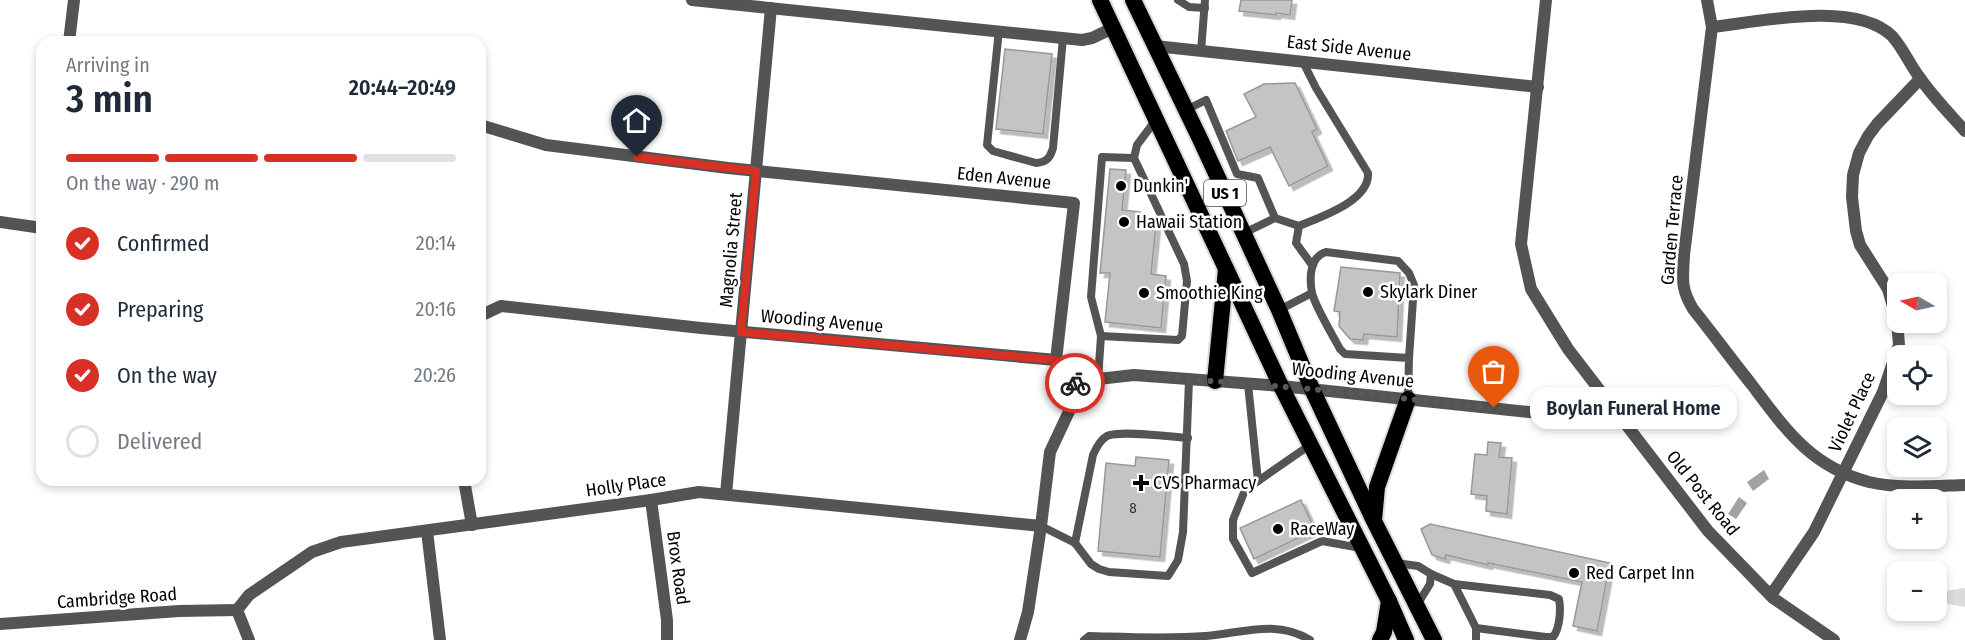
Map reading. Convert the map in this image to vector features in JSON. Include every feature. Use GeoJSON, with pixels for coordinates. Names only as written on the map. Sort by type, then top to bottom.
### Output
{"type":"FeatureCollection","features":[{"type":"Feature","properties":{"kind":"highway","name":"US 1"},"geometry":{"type":"LineString","coordinates":[[1100,0],[1281,386],[1407,640]]}},
{"type":"Feature","properties":{"kind":"highway","name":"US 1"},"geometry":{"type":"LineString","coordinates":[[1133,0],[1244,234],[1312,389],[1374,521],[1431,634]]}},
{"type":"Feature","properties":{"kind":"highway"},"geometry":{"type":"LineString","coordinates":[[1215,381],[1226,268]]}},
{"type":"Feature","properties":{"kind":"highway"},"geometry":{"type":"LineString","coordinates":[[1374,521],[1377,487],[1408,399]]}},
{"type":"Feature","properties":{"kind":"highway"},"geometry":{"type":"LineString","coordinates":[[1380,640],[1384,632],[1389,601]]}},
{"type":"Feature","properties":{"kind":"highway"},"geometry":{"type":"LineString","coordinates":[[1431,634],[1444,640]]}},
{"type":"Feature","properties":{"kind":"street"},"geometry":{"type":"LineString","coordinates":[[70,36],[74,0]]}},
{"type":"Feature","properties":{"kind":"street"},"geometry":{"type":"LineString","coordinates":[[692,0],[1083,40],[1113,28]]}},
{"type":"Feature","properties":{"kind":"street","name":"Old Post Road"},"geometry":{"type":"LineString","coordinates":[[1546,0],[1521,244],[1531,289],[1568,349],[1708,531],[1771,595],[1834,640]]}},
{"type":"Feature","properties":{"kind":"street","name":"Garden Terrace"},"geometry":{"type":"LineString","coordinates":[[1707,0],[1712,27],[1684,255],[1685,295],[1693,309],[1789,435],[1817,459],[1869,482],[1902,486],[1965,485]]}},
{"type":"Feature","properties":{"kind":"street","name":"Magnolia Street"},"geometry":{"type":"LineString","coordinates":[[726,494],[771,8]]}},
{"type":"Feature","properties":{"kind":"street"},"geometry":{"type":"LineString","coordinates":[[1712,27],[1819,15],[1841,16],[1876,26],[1891,36],[1920,79],[1965,131]]}},
{"type":"Feature","properties":{"kind":"street","name":"East Side Avenue"},"geometry":{"type":"LineString","coordinates":[[1155,46],[1538,87]]}},
{"type":"Feature","properties":{"kind":"street","name":"Violet Place"},"geometry":{"type":"LineString","coordinates":[[1771,595],[1814,532],[1883,392],[1899,345],[1897,320],[1888,289],[1860,245],[1852,197],[1856,162],[1868,136],[1920,79]]}},
{"type":"Feature","properties":{"kind":"street","name":"Eden Avenue"},"geometry":{"type":"LineString","coordinates":[[486,127],[546,145],[756,171],[1074,203],[1056,360]]}},
{"type":"Feature","properties":{"kind":"street"},"geometry":{"type":"LineString","coordinates":[[0,222],[36,227]]}},
{"type":"Feature","properties":{"kind":"street","name":"Wooding Avenue"},"geometry":{"type":"LineString","coordinates":[[486,313],[501,306],[741,332],[1056,360]]}},
{"type":"Feature","properties":{"kind":"street"},"geometry":{"type":"LineString","coordinates":[[1020,640],[1028,612],[1050,452],[1080,388],[1056,360]]}},
{"type":"Feature","properties":{"kind":"street","name":"Wooding Avenue"},"geometry":{"type":"LineString","coordinates":[[1080,388],[1098,378],[1134,375],[1281,386],[1624,422]]}},
{"type":"Feature","properties":{"kind":"street"},"geometry":{"type":"LineString","coordinates":[[465,486],[472,525]]}},
{"type":"Feature","properties":{"kind":"street","name":"Holly Place"},"geometry":{"type":"LineString","coordinates":[[237,610],[249,595],[312,552],[341,542],[651,501],[699,492],[1041,526]]}},
{"type":"Feature","properties":{"kind":"street","name":"Brox Road"},"geometry":{"type":"LineString","coordinates":[[651,501],[667,620],[667,640]]}},
{"type":"Feature","properties":{"kind":"street"},"geometry":{"type":"LineString","coordinates":[[427,531],[440,640]]}},
{"type":"Feature","properties":{"kind":"street"},"geometry":{"type":"LineString","coordinates":[[237,610],[249,640]]}},
{"type":"Feature","properties":{"kind":"street","name":"Cambridge Road"},"geometry":{"type":"LineString","coordinates":[[0,624],[179,611],[237,610]]}},
{"type":"Feature","properties":{"kind":"lane"},"geometry":{"type":"LineString","coordinates":[[1178,0],[1189,7],[1205,4],[1201,51]]}},
{"type":"Feature","properties":{"kind":"lane"},"geometry":{"type":"LineString","coordinates":[[999,30],[987,145],[993,151],[1036,163],[1043,163],[1048,159],[1053,148],[1063,38]]}},
{"type":"Feature","properties":{"kind":"lane"},"geometry":{"type":"LineString","coordinates":[[1244,234],[1275,218],[1299,226],[1344,206],[1358,196],[1368,180],[1368,173],[1316,88],[1303,62]]}},
{"type":"Feature","properties":{"kind":"lane"},"geometry":{"type":"LineString","coordinates":[[1186,110],[1206,100],[1237,174],[1258,178],[1275,218]]}},
{"type":"Feature","properties":{"kind":"lane"},"geometry":{"type":"LineString","coordinates":[[1101,336],[1178,340],[1182,336],[1186,273],[1134,158],[1137,145],[1156,119]]}},
{"type":"Feature","properties":{"kind":"lane"},"geometry":{"type":"LineString","coordinates":[[1098,378],[1101,336],[1091,297],[1102,157],[1134,158]]}},
{"type":"Feature","properties":{"kind":"lane"},"geometry":{"type":"LineString","coordinates":[[1299,226],[1296,243],[1312,265]]}},
{"type":"Feature","properties":{"kind":"lane"},"geometry":{"type":"LineString","coordinates":[[1408,399],[1413,285],[1405,267],[1398,261],[1326,252],[1316,257],[1312,265],[1312,293],[1342,352],[1409,358]]}},
{"type":"Feature","properties":{"kind":"lane"},"geometry":{"type":"LineString","coordinates":[[1279,310],[1312,293]]}},
{"type":"Feature","properties":{"kind":"lane"},"geometry":{"type":"LineString","coordinates":[[1041,526],[1075,543],[1091,564],[1099,569],[1109,572],[1168,576],[1178,560],[1183,532],[1189,380]]}},
{"type":"Feature","properties":{"kind":"lane"},"geometry":{"type":"LineString","coordinates":[[1248,384],[1258,481]]}},
{"type":"Feature","properties":{"kind":"lane"},"geometry":{"type":"LineString","coordinates":[[1075,543],[1094,455],[1103,439],[1109,435],[1130,434],[1188,438]]}},
{"type":"Feature","properties":{"kind":"lane"},"geometry":{"type":"LineString","coordinates":[[1311,444],[1245,490],[1233,520],[1233,539],[1252,573],[1322,541],[1362,548]]}},
{"type":"Feature","properties":{"kind":"lane"},"geometry":{"type":"LineString","coordinates":[[1395,563],[1418,566],[1454,584],[1550,595],[1559,599],[1556,633],[1553,637],[1546,638],[1476,628]]}},
{"type":"Feature","properties":{"kind":"lane"},"geometry":{"type":"LineString","coordinates":[[1417,606],[1430,584],[1431,574]]}},
{"type":"Feature","properties":{"kind":"lane"},"geometry":{"type":"LineString","coordinates":[[1454,584],[1476,628],[1476,640]]}},
{"type":"Feature","properties":{"kind":"lane"},"geometry":{"type":"LineString","coordinates":[[1084,640],[1089,636],[1207,638],[1264,627],[1287,630],[1310,640]]}},
{"type":"Feature","properties":{"kind":"shaded area"},"geometry":{"type":"Polygon","coordinates":[[[1764,470],[1769,479],[1753,491],[1747,482],[1764,470]]]}},
{"type":"Feature","properties":{"kind":"shaded area"},"geometry":{"type":"Polygon","coordinates":[[[1739,497],[1747,503],[1736,519],[1728,514],[1739,497]]]}},
{"type":"Feature","properties":{"kind":"shaded area"},"geometry":{"type":"Polygon","coordinates":[[[1965,588],[1965,607],[1947,604],[1947,591],[1965,588]]]}},
{"type":"Feature","properties":{"kind":"building"},"geometry":{"type":"Polygon","coordinates":[[[1241,0],[1292,0],[1290,15],[1239,11],[1241,0]]]}},
{"type":"Feature","properties":{"kind":"building"},"geometry":{"type":"Polygon","coordinates":[[[1005,49],[1052,54],[1043,134],[996,129],[1005,49]]]}},
{"type":"Feature","properties":{"kind":"building"},"geometry":{"type":"Polygon","coordinates":[[[1295,83],[1317,129],[1312,132],[1328,166],[1289,186],[1270,147],[1238,161],[1226,131],[1256,117],[1244,94],[1264,84],[1295,83]]]}},
{"type":"Feature","properties":{"kind":"building"},"geometry":{"type":"Polygon","coordinates":[[[1110,169],[1126,170],[1122,210],[1140,212],[1139,223],[1156,225],[1151,274],[1166,276],[1161,328],[1105,322],[1110,273],[1100,273],[1110,169]]]}},
{"type":"Feature","properties":{"kind":"building","name":"Skylark Diner"},"geometry":{"type":"Polygon","coordinates":[[[1341,267],[1400,273],[1397,337],[1364,334],[1363,340],[1350,339],[1339,326],[1340,312],[1334,311],[1341,267]]]}},
{"type":"Feature","properties":{"kind":"building"},"geometry":{"type":"Polygon","coordinates":[[[1488,442],[1501,443],[1499,457],[1512,458],[1507,514],[1486,511],[1487,496],[1471,494],[1475,454],[1487,455],[1488,442]]]}},
{"type":"Feature","properties":{"kind":"building","name":"CVS Pharmacy"},"geometry":{"type":"Polygon","coordinates":[[[1136,457],[1169,460],[1160,557],[1098,551],[1106,463],[1135,466],[1136,457]]]}},
{"type":"Feature","properties":{"kind":"building","name":"RaceWay"},"geometry":{"type":"Polygon","coordinates":[[[1301,500],[1315,530],[1254,559],[1240,528],[1301,500]]]}},
{"type":"Feature","properties":{"kind":"building","name":"Red Carpet Inn"},"geometry":{"type":"Polygon","coordinates":[[[1430,524],[1610,563],[1597,631],[1573,626],[1582,582],[1446,555],[1445,559],[1432,555],[1421,529],[1430,524]]]}},
{"type":"Feature","properties":{"kind":"way so far"},"geometry":{"type":"LineString","coordinates":[[1075,383],[1080,388],[1098,378],[1134,375],[1312,389],[1494,408]]}},
{"type":"Feature","properties":{"kind":"place","name":"Dunkin'"},"geometry":{"type":"Point","coordinates":[1121,186]}},
{"type":"Feature","properties":{"kind":"place","name":"Hawaii Station"},"geometry":{"type":"Point","coordinates":[1124,222]}},
{"type":"Feature","properties":{"kind":"place","name":"Skylark Diner"},"geometry":{"type":"Point","coordinates":[1368,292]}},
{"type":"Feature","properties":{"kind":"place","name":"Smoothie King"},"geometry":{"type":"Point","coordinates":[1144,293]}},
{"type":"Feature","properties":{"kind":"place","name":"Boylan Funeral Home"},"geometry":{"type":"Point","coordinates":[1494,408]}},
{"type":"Feature","properties":{"kind":"place","name":"CVS Pharmacy"},"geometry":{"type":"Point","coordinates":[1141,483]}},
{"type":"Feature","properties":{"kind":"place","name":"RaceWay"},"geometry":{"type":"Point","coordinates":[1278,529]}},
{"type":"Feature","properties":{"kind":"place","name":"Red Carpet Inn"},"geometry":{"type":"Point","coordinates":[1574,573]}},
{"type":"Feature","properties":{"kind":"route"},"geometry":{"type":"LineString","coordinates":[[637,157],[756,171],[741,332],[1056,360],[1075,383]]}}]}
